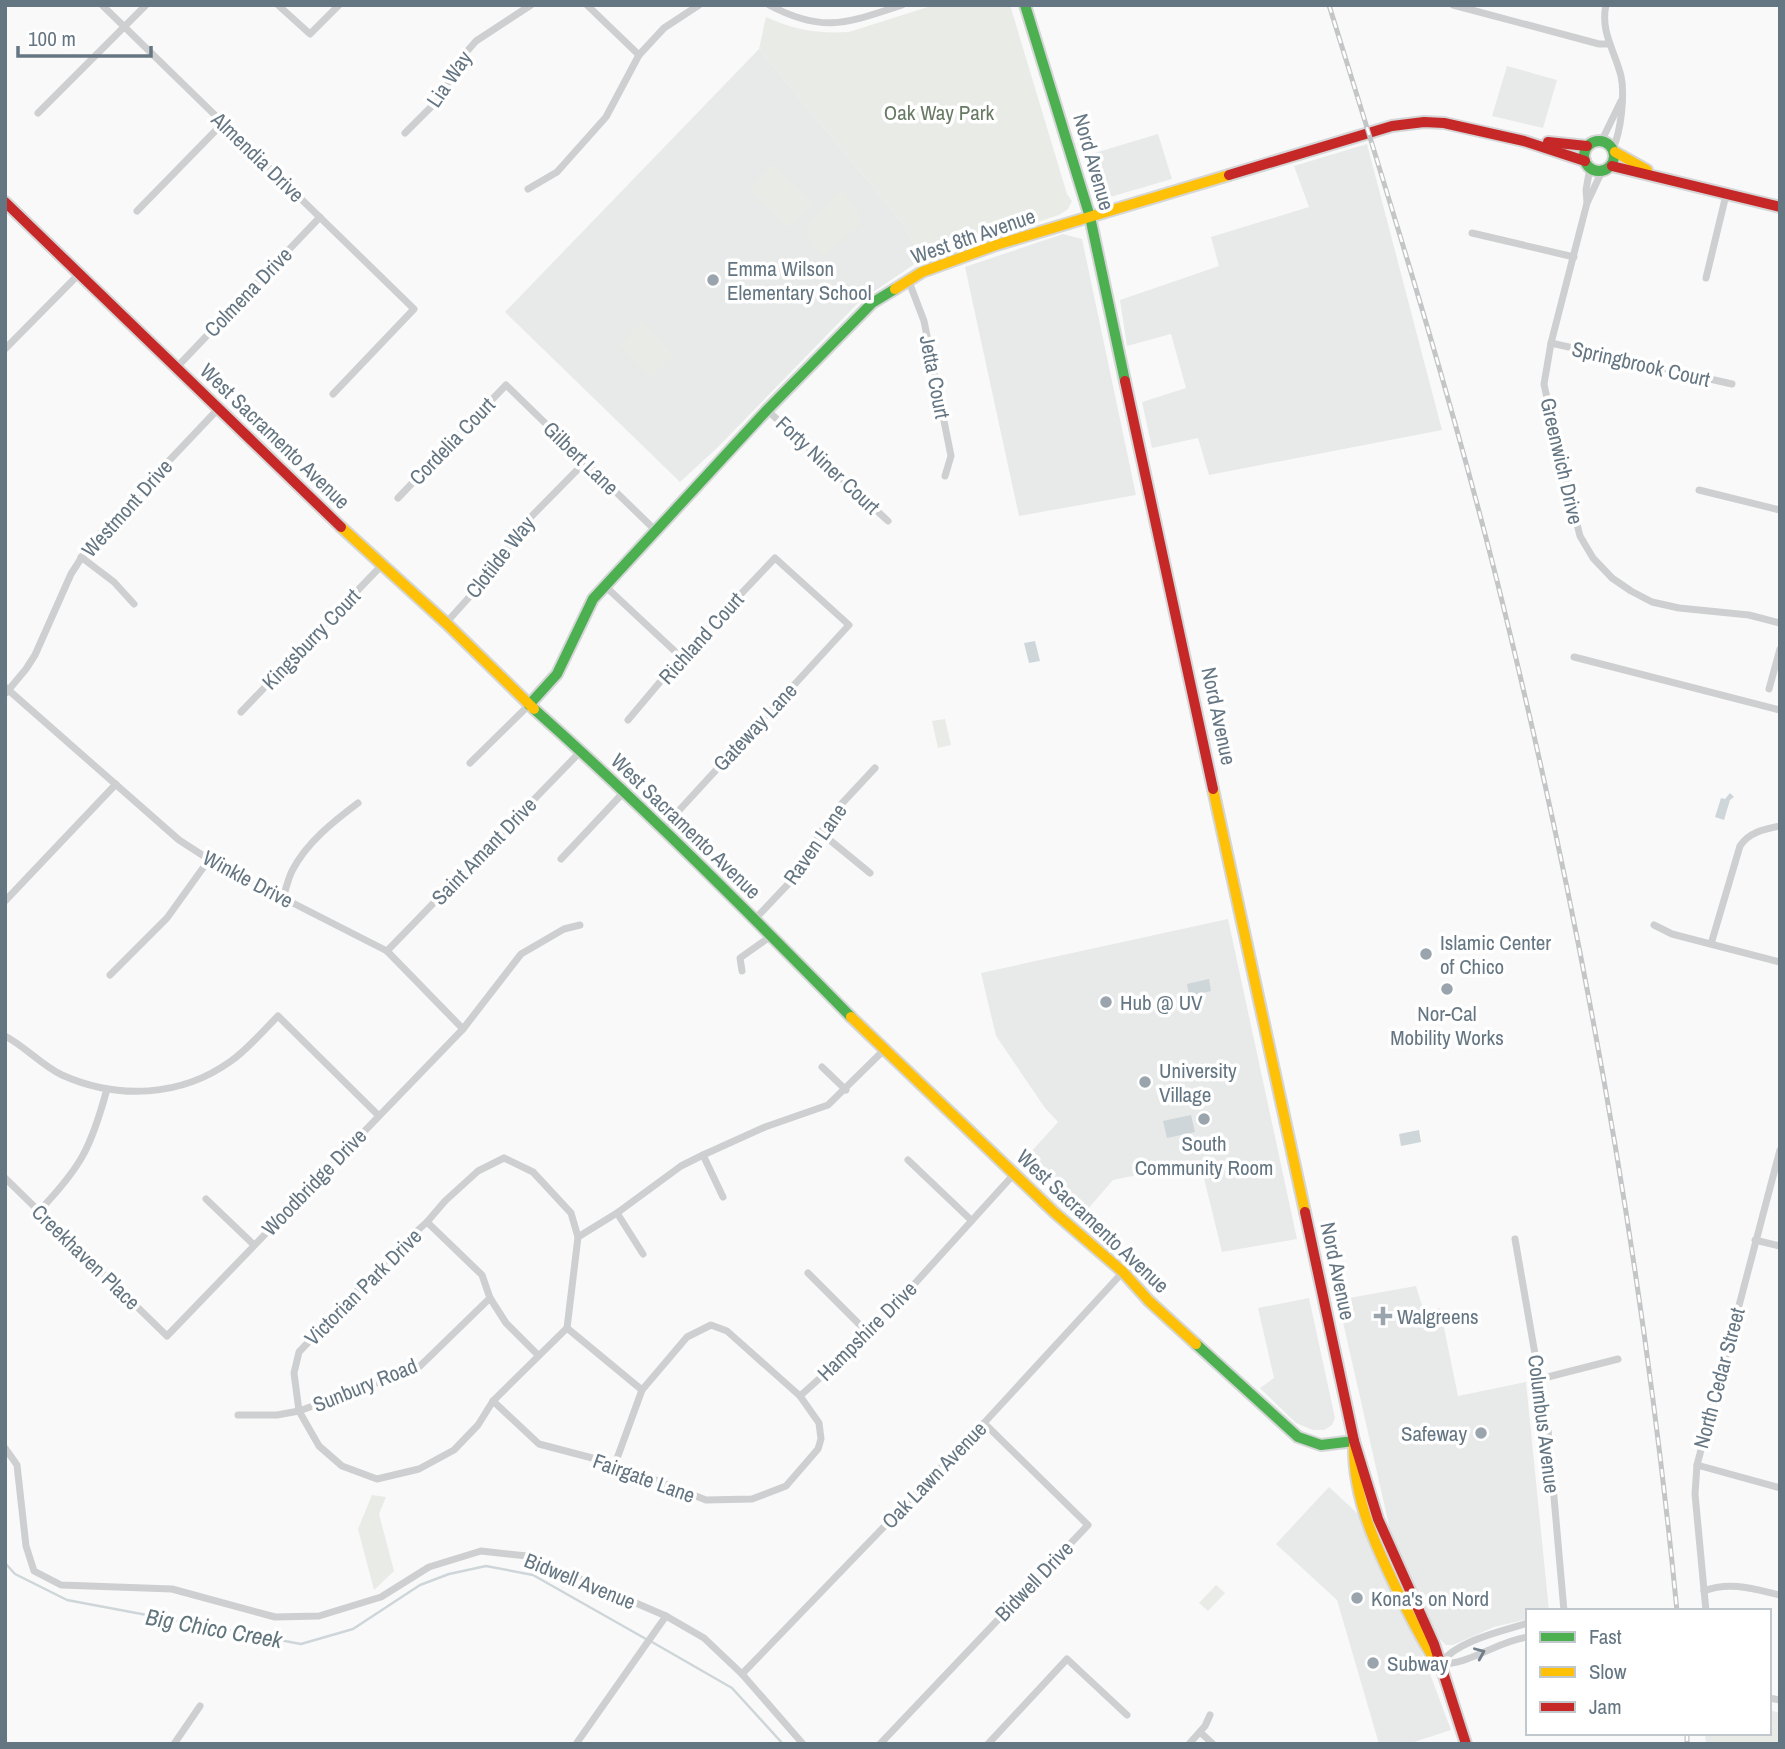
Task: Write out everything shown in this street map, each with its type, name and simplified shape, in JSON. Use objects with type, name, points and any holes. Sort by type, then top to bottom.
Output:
[{"type":"street","name":"Almendia Drive","points":[[102,5],[414,309],[332,394]]},
{"type":"street","points":[[38,113],[146,5]]},
{"type":"street","points":[[278,5],[310,34],[339,5]]},
{"type":"street","name":"Lia Way","points":[[405,133],[440,98],[462,57],[476,41],[531,5]]},
{"type":"street","points":[[587,5],[639,55]]},
{"type":"street","points":[[528,189],[557,172],[606,117],[639,55],[664,28],[699,5]]},
{"type":"street","points":[[769,5],[788,15],[828,24],[854,20],[902,5]]},
{"type":"street","name":"Nord Avenue","points":[[1025,5],[1090,217],[1354,1441],[1351,1460],[1372,1534],[1426,1647],[1438,1664],[1466,1744]]},
{"type":"street","points":[[1453,5],[1599,44],[1608,44]]},
{"type":"street","points":[[1606,5],[1604,25],[1608,44],[1621,76],[1622,101],[1622,109],[1614,150],[1597,167],[1587,146],[1602,140],[1622,101]]},
{"type":"street","name":"West 8th Avenue","points":[[529,705],[557,674],[593,598],[767,410],[872,303],[908,279],[996,245],[1392,125],[1424,122],[1444,123],[1524,141],[1597,167],[1665,179],[1780,207]]},
{"type":"street","points":[[137,211],[223,123]]},
{"type":"street","name":"West 8th Avenue","points":[[1602,140],[1614,150],[1665,179]]},
{"type":"street","name":"West 8th Avenue","points":[[1524,141],[1587,146]]},
{"type":"street","name":"Greenwich Drive","points":[[1587,203],[1587,190],[1597,167]]},
{"type":"street","name":"Greenwich Drive","points":[[1597,167],[1551,343],[1544,384],[1580,536],[1593,558],[1612,578],[1652,602],[1679,608],[1749,615],[1780,623]]},
{"type":"street","points":[[1706,278],[1726,195]]},
{"type":"street","name":"West Sacramento Avenue","points":[[5,202],[382,566],[446,623],[662,829],[884,1050],[1301,1441],[1319,1446],[1338,1446],[1354,1441]]},
{"type":"street","name":"Colmena Drive","points":[[177,367],[320,217]]},
{"type":"street","points":[[1472,233],[1574,257]]},
{"type":"street","points":[[5,349],[80,273]]},
{"type":"street","name":"Jetta Court","points":[[908,279],[924,321],[951,456],[945,476]]},
{"type":"street","name":"Springbrook Court","points":[[1551,343],[1732,384]]},
{"type":"street","name":"Gilbert Lane","points":[[506,385],[655,530]]},
{"type":"street","name":"Cordelia Court","points":[[398,498],[506,385]]},
{"type":"street","name":"Westmont Drive","points":[[6,690],[34,655],[81,557],[219,408]]},
{"type":"street","name":"Forty Niner Court","points":[[767,410],[888,521]]},
{"type":"street","name":"Clotilde Way","points":[[446,623],[498,565],[520,528],[585,462]]},
{"type":"street","points":[[1699,490],[1780,510]]},
{"type":"street","points":[[81,557],[114,582],[134,604]]},
{"type":"street","name":"Gateway Lane","points":[[662,829],[849,625],[775,558]]},
{"type":"street","name":"Richland Court","points":[[628,720],[681,657],[775,558]]},
{"type":"street","name":"Kingsburry Court","points":[[241,712],[382,566]]},
{"type":"street","points":[[605,586],[681,657]]},
{"type":"street","points":[[1769,689],[1780,649]]},
{"type":"street","points":[[1574,657],[1780,710]]},
{"type":"street","name":"Winkle Drive","points":[[6,690],[165,828],[208,861],[387,951],[463,1030]]},
{"type":"street","points":[[470,763],[529,705]]},
{"type":"street","name":"Saint Amant Drive","points":[[387,951],[581,751]]},
{"type":"street","name":"Raven Lane","points":[[755,919],[792,880],[834,812],[875,768]]},
{"type":"street","points":[[5,901],[116,784]]},
{"type":"street","points":[[561,859],[623,793]]},
{"type":"street","points":[[283,898],[292,871],[308,847],[339,817],[359,803]]},
{"type":"street","points":[[1712,944],[1740,846],[1760,830],[1780,827]]},
{"type":"street","points":[[820,832],[870,873]]},
{"type":"street","points":[[110,975],[167,918],[208,861]]},
{"type":"street","name":"Woodbridge Drive","points":[[167,1336],[463,1030],[521,954],[564,929],[580,925]]},
{"type":"street","points":[[1654,925],[1672,933],[1780,962]]},
{"type":"street","points":[[742,971],[740,958],[771,936]]},
{"type":"street","points":[[5,1035],[54,1071],[83,1083],[107,1089],[145,1092],[190,1082],[231,1061],[278,1016],[379,1115]]},
{"type":"street","points":[[642,1390],[567,1328],[578,1237],[703,1155],[765,1127],[828,1105],[884,1050]]},
{"type":"street","points":[[822,1067],[846,1090]]},
{"type":"street","points":[[39,1211],[81,1162],[95,1131],[107,1089]]},
{"type":"street","name":"North Cedar Street","points":[[1706,1609],[1695,1494],[1697,1465],[1780,1150]]},
{"type":"street","points":[[703,1155],[723,1197]]},
{"type":"street","name":"Victorian Park Drive","points":[[567,1328],[494,1401],[478,1425],[454,1450],[419,1469],[377,1479],[342,1466],[318,1446],[299,1411],[294,1373],[299,1352],[398,1248],[478,1171],[504,1158],[533,1172],[571,1213],[578,1237]]},
{"type":"street","points":[[908,1160],[971,1220]]},
{"type":"street","name":"Hampshire Drive","points":[[615,1464],[642,1390],[687,1337],[711,1325],[727,1331],[800,1396],[869,1334],[1015,1173]]},
{"type":"street","name":"Creekhaven Place","points":[[5,1178],[167,1336]]},
{"type":"street","points":[[206,1199],[254,1245]]},
{"type":"street","points":[[617,1213],[643,1254]]},
{"type":"street","points":[[427,1222],[482,1275],[490,1297],[506,1323],[538,1355]]},
{"type":"street","name":"Columbus Avenue","points":[[1515,1239],[1548,1429],[1564,1609]]},
{"type":"street","points":[[1755,1240],[1780,1246]]},
{"type":"street","name":"Oak Lawn Avenue","points":[[742,1674],[984,1423],[1123,1272]]},
{"type":"street","points":[[808,1273],[869,1334]]},
{"type":"street","name":"Sunbury Road","points":[[238,1415],[277,1415],[299,1411],[418,1368],[490,1297]]},
{"type":"street","points":[[1540,1379],[1618,1359]]},
{"type":"street","name":"Fairgate Lane","points":[[494,1401],[540,1444],[615,1464],[706,1500],[752,1499],[786,1486],[818,1449],[821,1439],[819,1423],[800,1396]]},
{"type":"street","name":"Bidwell Drive","points":[[880,1744],[1088,1525],[984,1423]]},
{"type":"street","name":"Bidwell Avenue","points":[[5,1448],[17,1465],[26,1546],[34,1572],[61,1585],[172,1589],[275,1617],[319,1616],[381,1597],[429,1567],[481,1551],[527,1556],[666,1616],[704,1638],[742,1674],[803,1744]]},
{"type":"street","points":[[1697,1465],[1780,1488]]},
{"type":"street","points":[[1704,1591],[1716,1587],[1745,1586],[1780,1595]]},
{"type":"street","points":[[576,1744],[666,1616]]},
{"type":"street","points":[[1438,1664],[1447,1654],[1526,1624]]},
{"type":"street","points":[[1438,1664],[1452,1664],[1504,1643],[1526,1638]]},
{"type":"street","points":[[988,1744],[1067,1659],[1127,1715]]},
{"type":"street","points":[[174,1744],[200,1706]]},
{"type":"street","points":[[1189,1744],[1210,1715]]},
{"type":"street","points":[[1200,1732],[1213,1744]]},
{"type":"shaded area","name":"Emma Wilson Elementary School","points":[[759,49],[901,221],[922,259],[860,301],[718,447],[680,482],[505,312]]},
{"type":"shaded area","points":[[1507,66],[1557,80],[1543,128],[1492,116]]},
{"type":"shaded area","points":[[1158,134],[1172,179],[1110,197],[1101,194],[1088,155]]},
{"type":"shaded area","points":[[1367,144],[1442,430],[1209,475],[1198,438],[1152,448],[1142,402],[1186,388],[1171,334],[1127,346],[1120,300],[1219,266],[1211,237],[1309,207],[1294,166]]},
{"type":"shaded area","points":[[1063,234],[1082,239],[1136,495],[1019,516],[965,267]]},
{"type":"shaded area","points":[[1035,641],[1040,661],[1029,663],[1024,643]]},
{"type":"shaded area","points":[[1730,793],[1734,797],[1730,800],[1724,820],[1715,817],[1721,798],[1725,799]]},
{"type":"shaded area","name":"University Village","points":[[1228,919],[1297,1239],[1222,1252],[1200,1162],[1113,1180],[1080,1218],[1022,1162],[1058,1122],[1045,1108],[996,1036],[981,973]]},
{"type":"shaded area","points":[[1209,979],[1211,991],[1189,996],[1187,984]]},
{"type":"shaded area","points":[[1191,1115],[1195,1132],[1167,1138],[1163,1121]]},
{"type":"shaded area","points":[[1419,1130],[1421,1142],[1401,1146],[1399,1134]]},
{"type":"shaded area","points":[[1416,1286],[1424,1312],[1440,1308],[1458,1396],[1526,1382],[1549,1609],[1526,1609],[1526,1619],[1494,1627],[1453,1645],[1446,1645],[1439,1638],[1393,1543],[1338,1300]]},
{"type":"shaded area","points":[[1309,1298],[1335,1418],[1332,1425],[1324,1430],[1313,1430],[1296,1423],[1260,1388],[1274,1378],[1258,1308]]},
{"type":"shaded area","points":[[1329,1487],[1358,1514],[1424,1658],[1451,1730],[1408,1744],[1379,1744],[1337,1600],[1276,1544]]},
{"type":"shaded area","points":[[1771,1711],[1780,1713],[1780,1744],[1706,1744],[1705,1735],[1771,1735]]},
{"type":"green space","name":"Oak Way Park","points":[[934,5],[1010,5],[1067,194],[1072,201],[1068,209],[1059,215],[922,259],[901,221],[759,49],[766,17],[806,30],[849,32]]},
{"type":"green space","points":[[774,164],[814,203],[789,228],[749,189]]},
{"type":"green space","points":[[841,188],[857,210],[860,226],[822,256],[805,234],[815,215]]},
{"type":"green space","points":[[641,322],[674,354],[652,378],[619,346]]},
{"type":"green space","points":[[945,719],[951,745],[938,748],[932,721]]},
{"type":"green space","points":[[372,1495],[386,1497],[379,1514],[394,1571],[374,1590],[358,1529]]},
{"type":"green space","points":[[1216,1585],[1225,1593],[1208,1611],[1199,1603]]},
{"type":"green space","points":[[1771,1723],[1780,1725],[1780,1744],[1712,1744],[1711,1735],[1771,1735]]},
{"type":"waterway","name":"Big Chico Creek","points":[[5,1563],[15,1574],[67,1600],[301,1644],[353,1629],[420,1585],[449,1574],[486,1566],[533,1575],[646,1639]]},
{"type":"waterway","name":"Big Chico Creek","points":[[652,1642],[732,1688],[783,1744]]},
{"type":"railway","points":[[1329,5],[1421,306],[1485,533],[1561,857],[1609,1107],[1629,1232],[1677,1609]]},
{"type":"railway","points":[[1687,1735],[1687,1744]]},
{"type":"traffic: fast","points":[[1025,5],[1090,217],[1125,381]]},
{"type":"traffic: fast","points":[[1599,141],[1610,145],[1614,156],[1610,167],[1599,171],[1588,167],[1584,156],[1588,145],[1599,141]]},
{"type":"traffic: fast","points":[[529,705],[557,674],[593,599],[767,410],[872,303],[895,289]]},
{"type":"traffic: fast","points":[[534,709],[655,822],[851,1017]]},
{"type":"traffic: fast","points":[[1196,1344],[1298,1437],[1321,1445],[1354,1441]]},
{"type":"traffic: slow","points":[[1615,152],[1647,170]]},
{"type":"traffic: slow","points":[[895,289],[922,272],[996,245],[1229,175]]},
{"type":"traffic: slow","points":[[341,527],[446,623],[534,709]]},
{"type":"traffic: slow","points":[[1213,789],[1305,1212]]},
{"type":"traffic: slow","points":[[851,1017],[1196,1344]]},
{"type":"traffic: slow","points":[[1354,1445],[1357,1484],[1374,1540],[1407,1611],[1435,1660]]},
{"type":"traffic: jam","points":[[1229,175],[1392,126],[1424,122],[1444,123],[1524,141],[1585,161]]},
{"type":"traffic: jam","points":[[1548,142],[1587,146]]},
{"type":"traffic: jam","points":[[1612,166],[1780,207]]},
{"type":"traffic: jam","points":[[5,202],[341,527]]},
{"type":"traffic: jam","points":[[1125,381],[1213,789]]},
{"type":"traffic: jam","points":[[1305,1212],[1354,1441],[1378,1519],[1434,1644],[1466,1744]]},
{"type":"place","name":"Emma Wilson Elementary School","points":[[713,280]]},
{"type":"place","name":"Islamic Center of Chico","points":[[1426,954]]},
{"type":"place","name":"Nor-Cal Mobility Works","points":[[1447,989]]},
{"type":"place","name":"Hub @ UV","points":[[1106,1002]]},
{"type":"place","name":"University Village","points":[[1145,1082]]},
{"type":"place","name":"South Community Room","points":[[1204,1119]]},
{"type":"place","name":"Walgreens","points":[[1383,1316]]},
{"type":"place","name":"Safeway","points":[[1481,1433]]},
{"type":"place","name":"Kona's on Nord","points":[[1357,1598]]},
{"type":"place","name":"Subway","points":[[1373,1663]]}]
